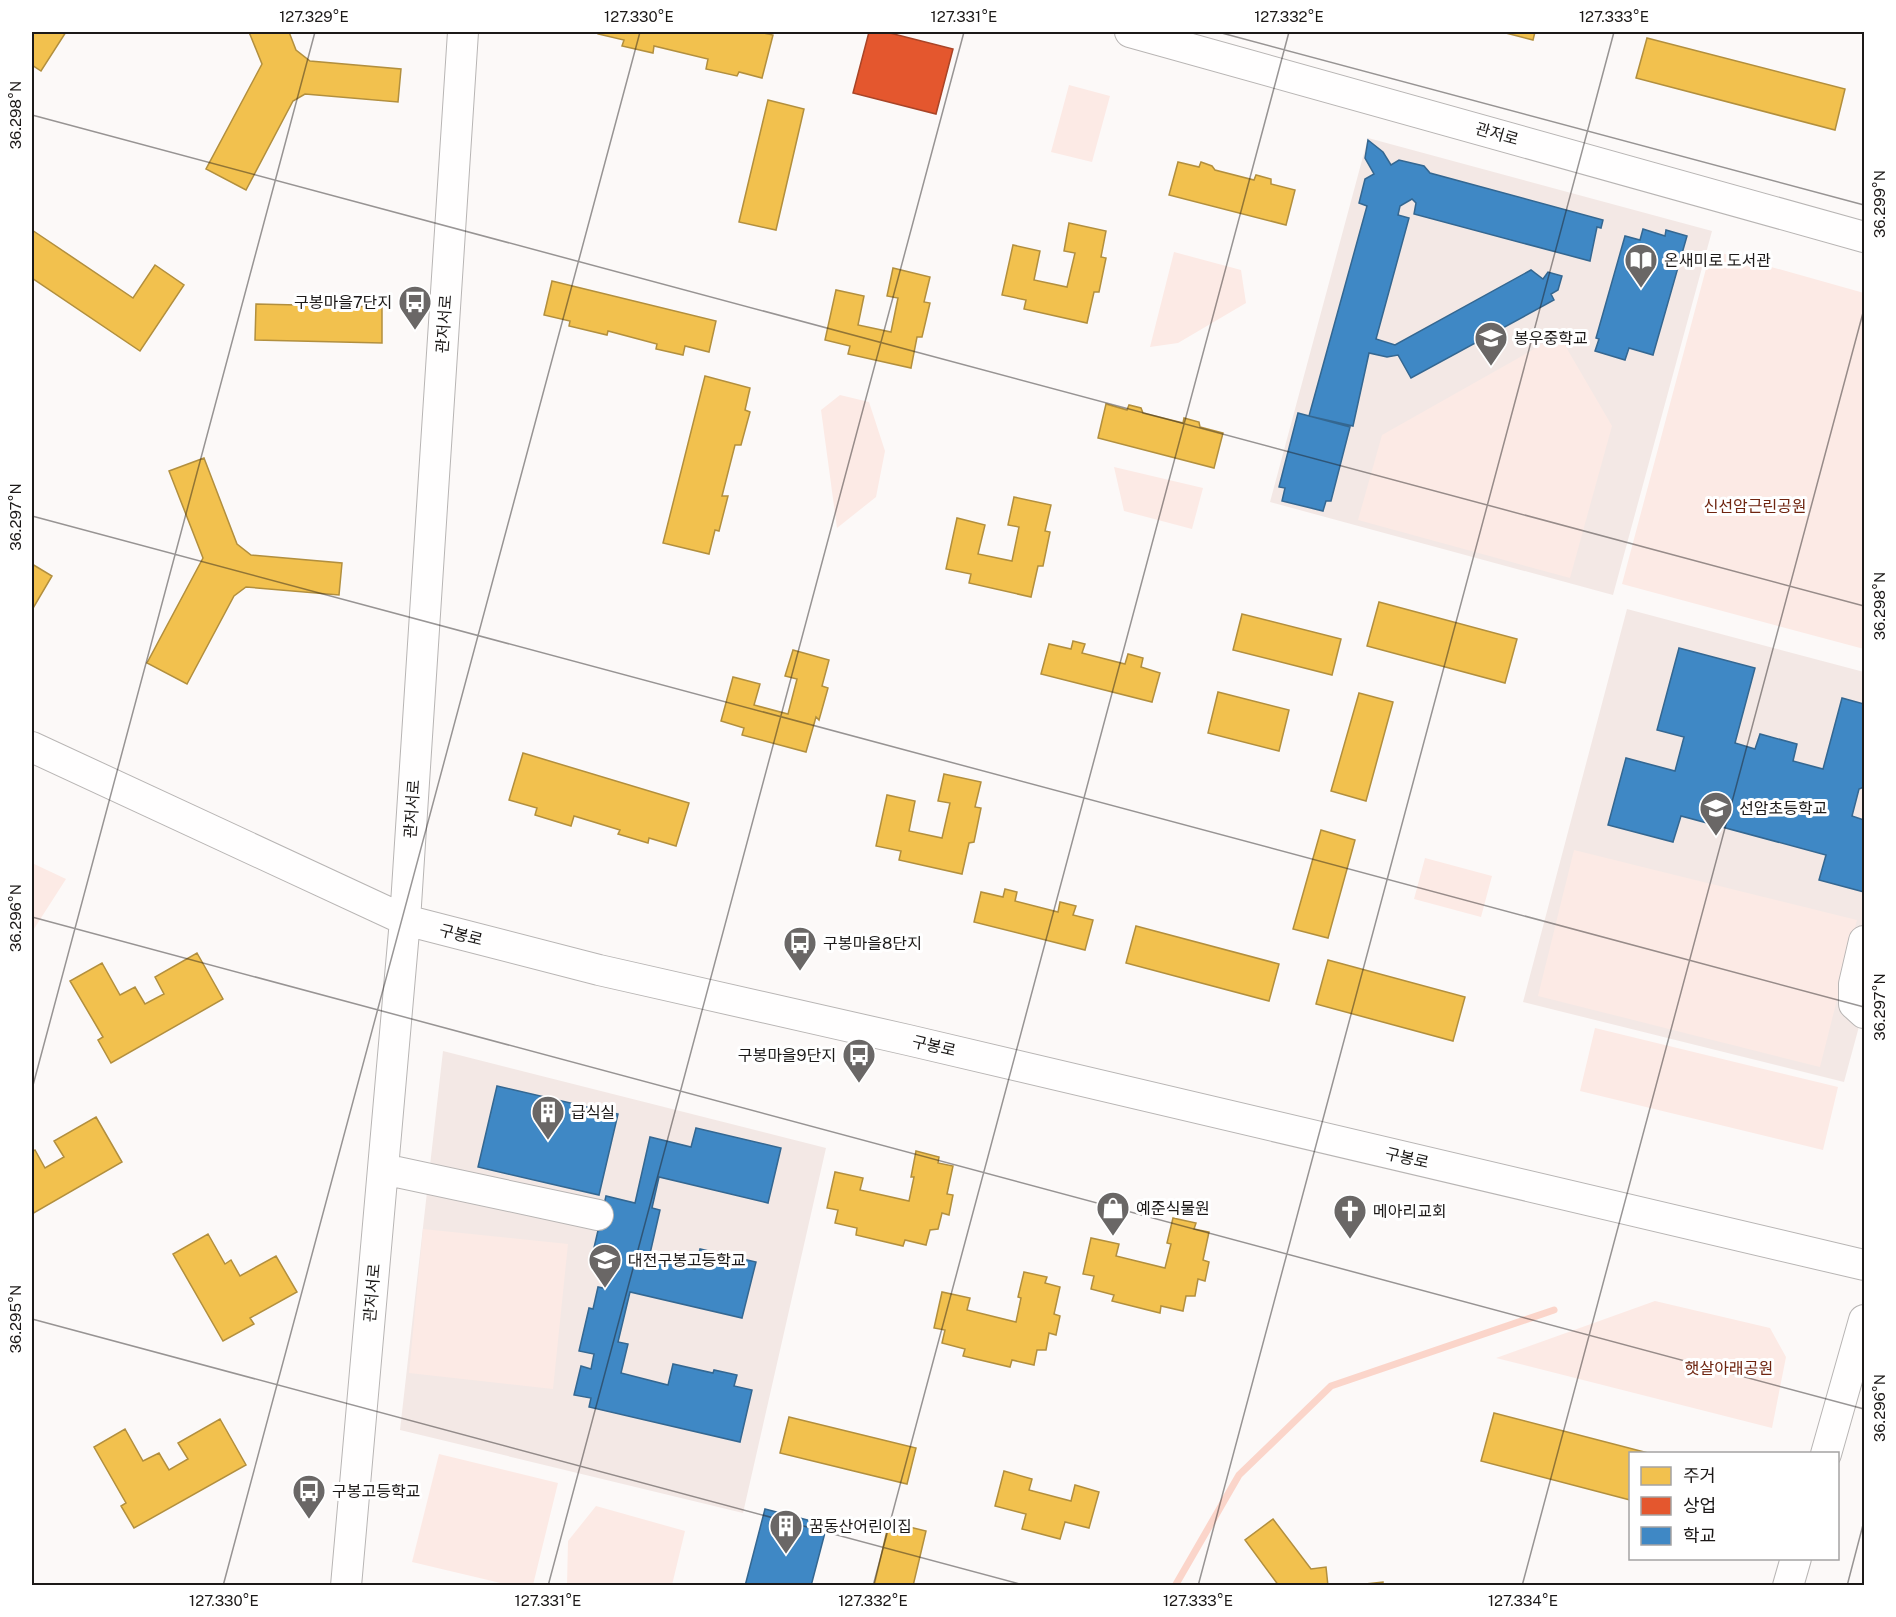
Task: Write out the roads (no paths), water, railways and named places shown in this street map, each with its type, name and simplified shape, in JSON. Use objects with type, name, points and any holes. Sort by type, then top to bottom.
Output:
[{"type":"street","name":"관저서로","points":[[346,1586],[405,920],[463,32]]},
{"type":"street","name":"관저로","points":[[1131,32],[1864,237]]},
{"type":"street","name":"구봉로","points":[[32,747],[405,920],[598,970],[954,1051],[1864,1265]]},
{"type":"street","points":[[1864,941],[1854,984],[1854,1004],[1864,1013]]},
{"type":"street","points":[[383,1169],[598,1215]]},
{"type":"street","points":[[1827,1452],[1864,1320]]},
{"type":"street","points":[[1788,1586],[1795,1560]]},
{"type":"waterway","points":[[1175,1586],[1239,1475],[1331,1386],[1554,1310]]},
{"type":"place","name":"온새미로 도서관","points":[[1641,289]]},
{"type":"place","name":"구봉마을7단지","points":[[415,331]]},
{"type":"place","name":"봉우중학교","points":[[1491,367]]},
{"type":"place","name":"선암초등학교","points":[[1716,837]]},
{"type":"place","name":"구봉마을8단지","points":[[800,972]]},
{"type":"place","name":"구봉마을9단지","points":[[859,1084]]},
{"type":"place","name":"급식실","points":[[548,1141]]},
{"type":"place","name":"예준식물원","points":[[1113,1237]]},
{"type":"place","name":"메아리교회","points":[[1350,1240]]},
{"type":"place","name":"대전구봉고등학교","points":[[605,1289]]},
{"type":"place","name":"구봉고등학교","points":[[309,1520]]},
{"type":"place","name":"꿈동산어린이집","points":[[786,1555]]},
{"type":"park label","name":"신선암근린공원","points":[[1755,506]]},
{"type":"park label","name":"햇살아래공원","points":[[1729,1368]]}]
